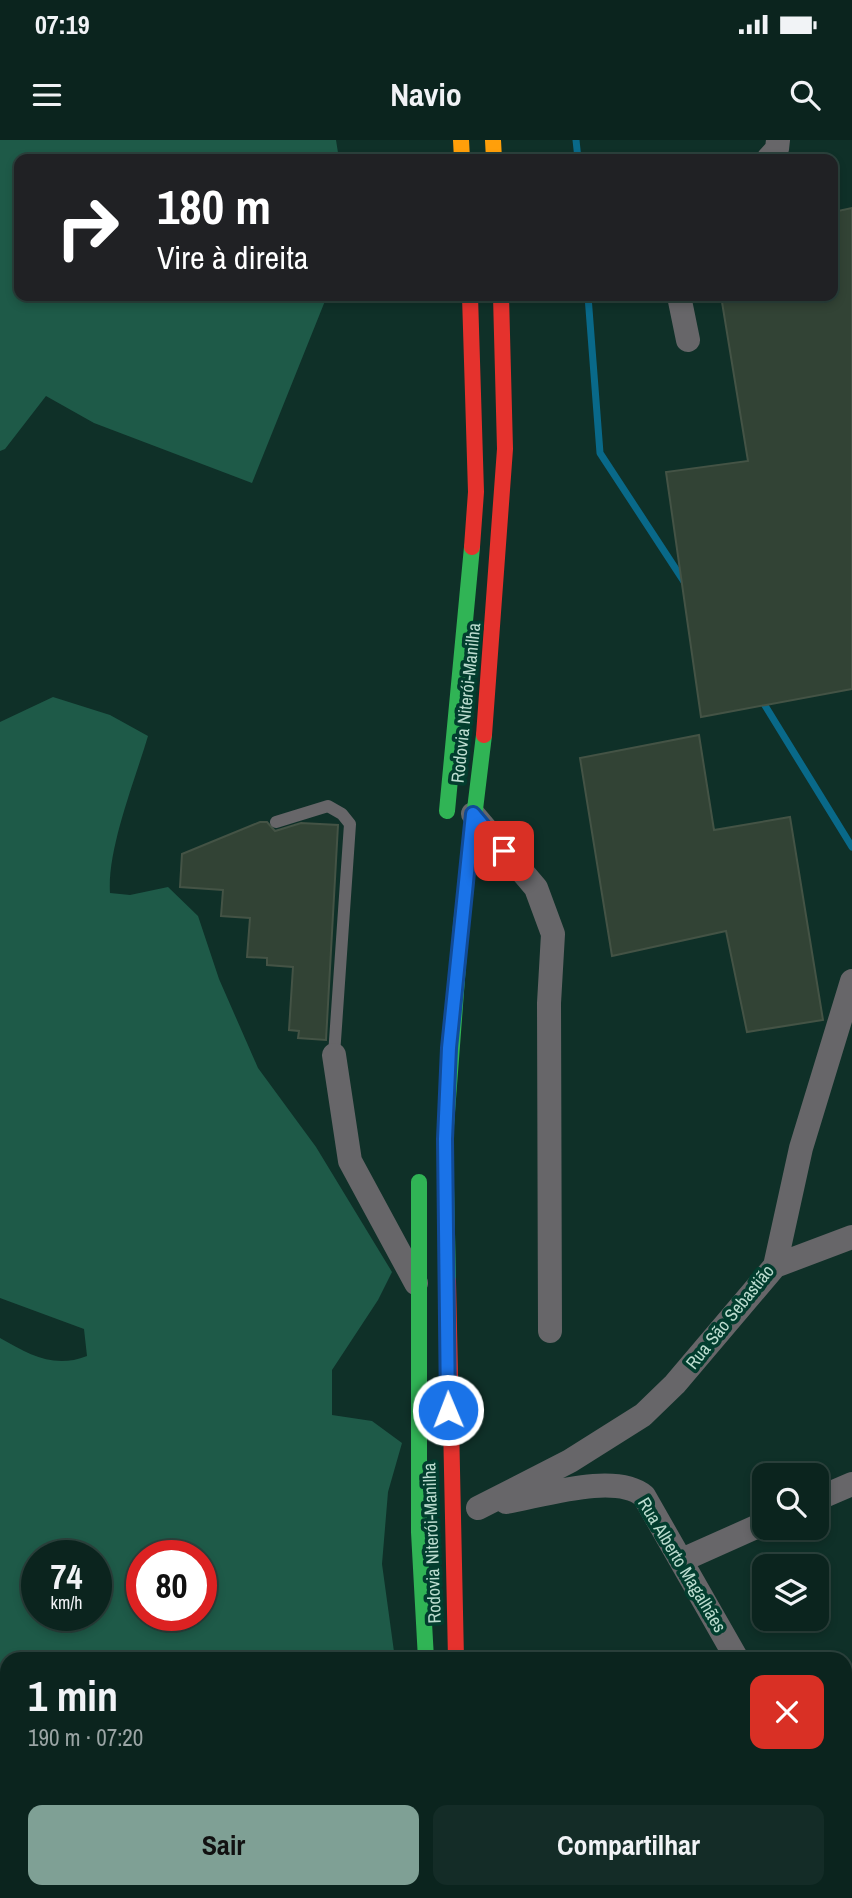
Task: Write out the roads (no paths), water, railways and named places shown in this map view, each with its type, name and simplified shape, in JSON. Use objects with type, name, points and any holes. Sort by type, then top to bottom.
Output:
[{"type":"highway","name":"Rodovia Niterói-Manilha","points":[[445,829],[463,666],[476,492],[471,301]]},
{"type":"highway","name":"Rodovia Niterói-Manilha","points":[[456,1652],[450,1513],[445,1139],[449,1048],[473,814],[488,699],[501,524],[505,449],[501,301]]},
{"type":"highway","name":"Rodovia Niterói-Manilha","points":[[419,1164],[419,1532],[426,1652]]},
{"type":"street","points":[[680,301],[688,340]]},
{"type":"street","points":[[473,814],[536,888],[553,934],[549,1003],[550,1331]]},
{"type":"street","name":"Rua São Sebastião","points":[[478,1508],[570,1461],[643,1415],[676,1384],[775,1266],[801,1148],[852,981]]},
{"type":"street","points":[[334,1055],[350,1161],[418,1287]]},
{"type":"street","points":[[775,1266],[852,1237]]},
{"type":"street","points":[[829,1494],[852,1484]]},
{"type":"street","name":"Rua Alberto Magalhães","points":[[450,1513],[571,1490],[624,1485],[645,1496],[733,1652]]},
{"type":"street","points":[[682,1560],[752,1529]]},
{"type":"lane","points":[[276,822],[328,806],[342,814],[350,824],[334,1055]]},
{"type":"waterway","points":[[576,140],[577,154]]},
{"type":"waterway","points":[[588,301],[600,453],[685,583]]},
{"type":"waterway","points":[[761,699],[852,847]]}]
